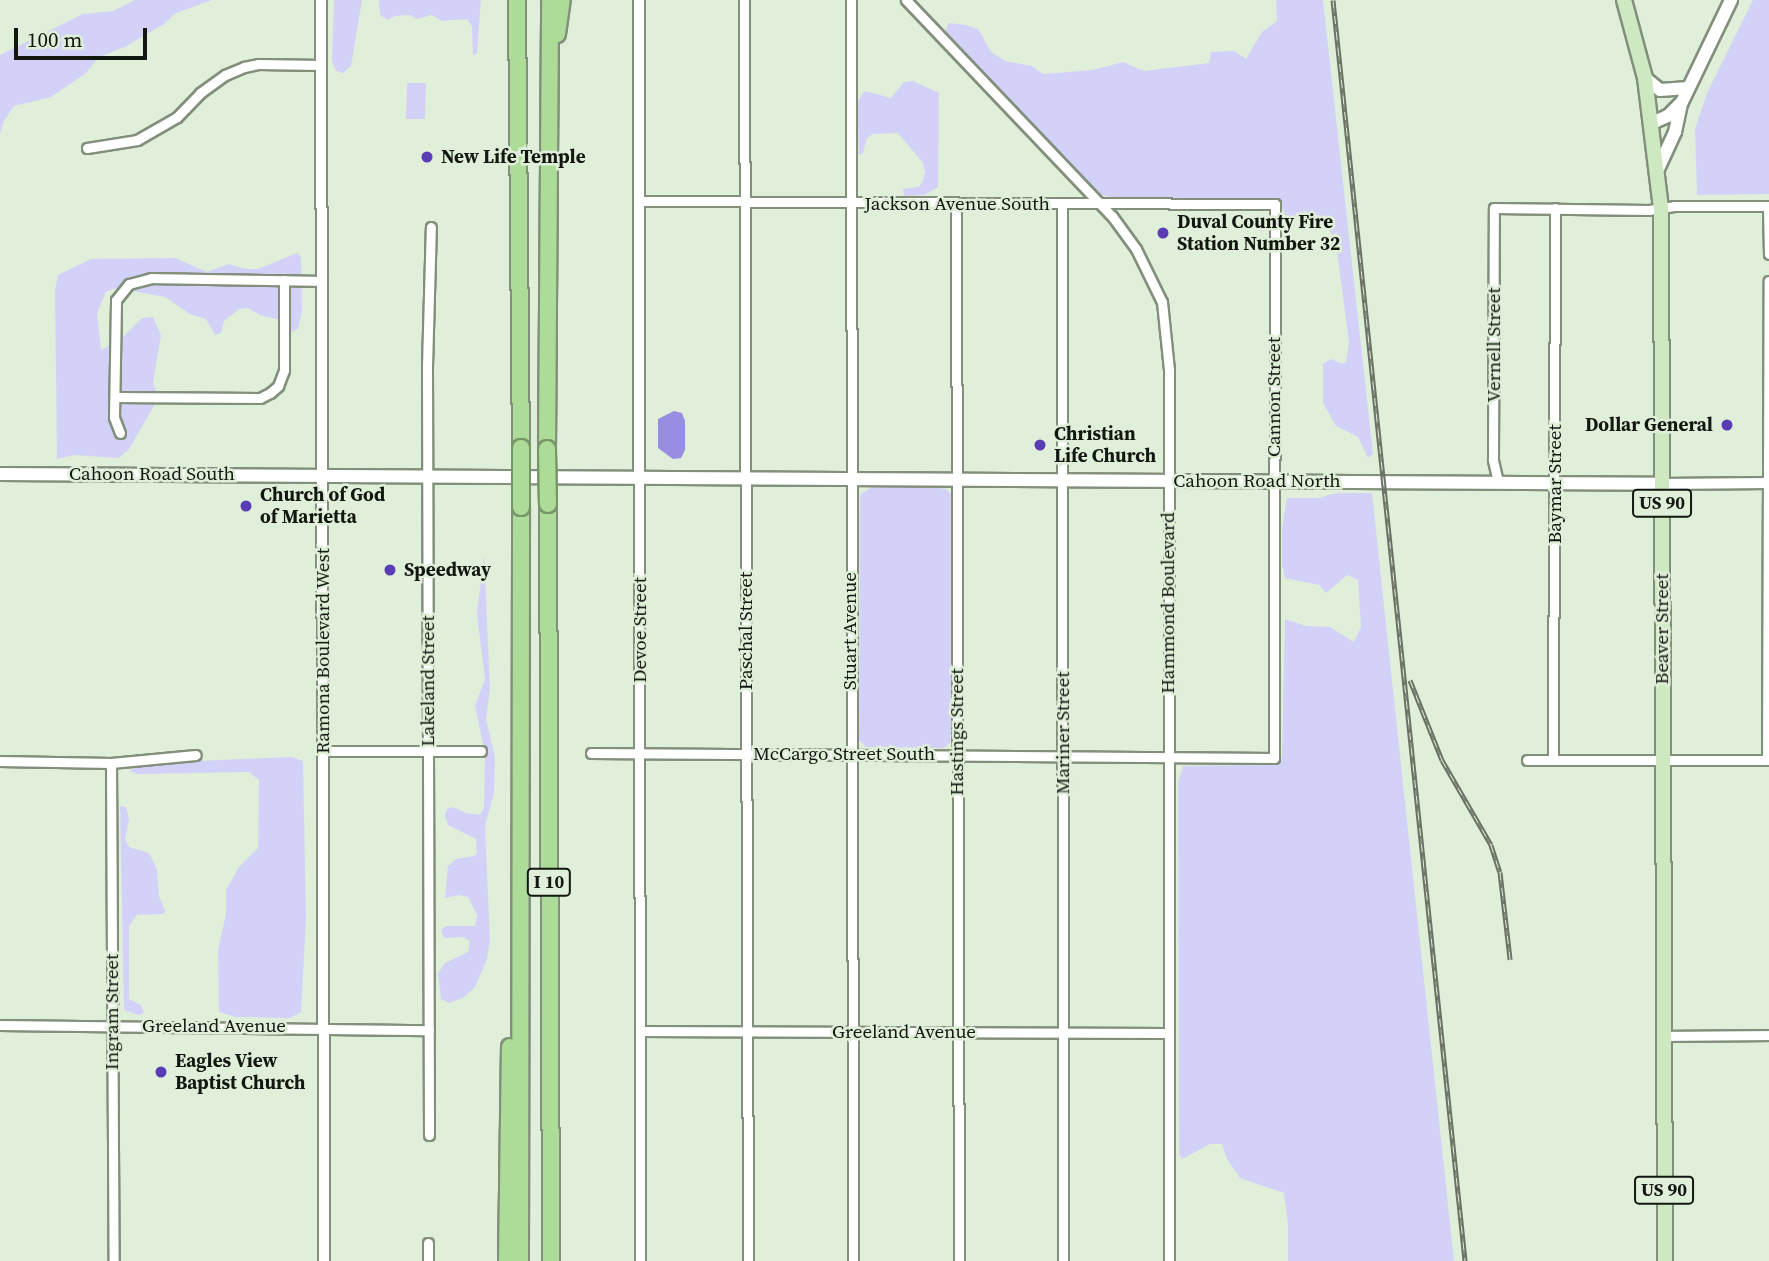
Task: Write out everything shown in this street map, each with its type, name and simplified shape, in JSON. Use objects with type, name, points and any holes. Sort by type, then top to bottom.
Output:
[{"type":"highway","name":"I 10","points":[[515,0],[518,58],[521,448],[520,1261]]},
{"type":"highway","name":"I 10","points":[[550,0],[547,449],[551,1261]]},
{"type":"highway","points":[[550,70],[562,0]]},
{"type":"highway","points":[[507,1261],[513,970],[521,934]]},
{"type":"main road","name":"Beaver Street","points":[[1624,0],[1645,78],[1661,208],[1665,1261]]},
{"type":"main road","points":[[1658,169],[1675,132],[1688,88],[1731,0]]},
{"type":"main road","points":[[1645,78],[1660,90],[1688,88]]},
{"type":"main road","points":[[1652,123],[1668,116],[1682,102]]},
{"type":"main road","name":"Cahoon Road South","points":[[0,474],[639,478]]},
{"type":"main road","points":[[639,478],[744,479]]},
{"type":"main road","name":"Cahoon Road North","points":[[744,479],[1662,484]]},
{"type":"street","name":"Ramona Boulevard West","points":[[321,0],[324,1261]]},
{"type":"street","name":"Devoe Street","points":[[639,0],[640,1261]]},
{"type":"street","name":"Paschal Street","points":[[744,0],[748,1261]]},
{"type":"street","name":"Stuart Avenue","points":[[850,0],[849,478],[853,1261]]},
{"type":"street","name":"Hammond Boulevard","points":[[906,0],[1112,216],[1136,248],[1162,302],[1169,348],[1169,1261]]},
{"type":"street","points":[[87,148],[137,140],[177,117],[201,93],[225,75],[244,68],[258,64],[321,65]]},
{"type":"street","name":"Jackson Avenue South","points":[[639,201],[1275,204]]},
{"type":"street","name":"Hastings Street","points":[[956,204],[958,1261]]},
{"type":"street","name":"Mariner Street","points":[[1062,204],[1063,1261]]},
{"type":"street","name":"Cannon Street","points":[[1273,758],[1275,204]]},
{"type":"street","points":[[1555,208],[1768,206],[1769,254]]},
{"type":"street","name":"Vernell Street","points":[[1498,482],[1493,460],[1493,208],[1555,208]]},
{"type":"street","name":"Baymar Street","points":[[1553,760],[1555,208]]},
{"type":"street","name":"Lakeland Street","points":[[429,1135],[428,477],[431,228]]},
{"type":"street","points":[[120,433],[114,416],[116,300],[129,284],[151,278],[322,281]]},
{"type":"street","points":[[115,397],[260,398],[270,393],[278,386],[284,370],[284,280]]},
{"type":"street","points":[[1527,760],[1768,760],[1769,281]]},
{"type":"street","name":"Cahoon Road North","points":[[1662,484],[1769,483]]},
{"type":"street","points":[[323,751],[481,751]]},
{"type":"street","name":"McCargo Street South","points":[[591,753],[1273,758]]},
{"type":"street","points":[[0,761],[111,763],[197,755]]},
{"type":"street","name":"Ingram Street","points":[[111,763],[114,1261]]},
{"type":"street","name":"Greeland Avenue","points":[[0,1025],[429,1030]]},
{"type":"street","name":"Greeland Avenue","points":[[640,1031],[1168,1033]]},
{"type":"street","points":[[1664,1036],[1769,1035]]},
{"type":"street","points":[[428,1243],[428,1261]]},
{"type":"shaded area","points":[[135,0],[212,0],[176,13],[164,24],[125,47],[99,57],[85,74],[51,97],[14,106],[4,121],[0,134],[0,55],[83,14],[113,11]]},
{"type":"shaded area","points":[[334,0],[362,0],[351,66],[343,73],[336,71],[332,61]]},
{"type":"shaded area","points":[[379,0],[481,0],[477,53],[473,55],[472,27],[467,19],[442,21],[432,15],[416,19],[410,15],[395,16],[388,20],[380,15]]},
{"type":"shaded area","points":[[1276,0],[1323,0],[1373,454],[1368,458],[1358,437],[1336,426],[1323,403],[1323,364],[1331,359],[1342,364],[1346,362],[1349,343],[1336,242],[1323,219],[1307,217],[1291,221],[1286,217],[1279,199],[1109,197],[1097,193],[950,42],[946,30],[948,23],[967,25],[979,30],[991,52],[1005,61],[1032,66],[1043,74],[1093,70],[1123,62],[1144,71],[1209,63],[1211,52],[1234,51],[1246,59],[1262,32],[1277,21]]},
{"type":"shaded area","points":[[1753,0],[1769,0],[1769,194],[1697,195],[1695,129],[1707,93]]},
{"type":"shaded area","points":[[913,81],[939,93],[938,187],[924,195],[904,196],[903,189],[919,187],[923,181],[923,163],[898,133],[873,134],[867,138],[863,153],[859,155],[857,102],[865,91],[891,98],[904,82]]},
{"type":"shaded area","points":[[407,83],[426,83],[425,119],[406,119]]},
{"type":"shaded area","points":[[297,253],[301,257],[302,311],[298,329],[291,332],[289,322],[260,315],[248,308],[239,309],[224,321],[221,333],[215,335],[206,319],[190,314],[165,297],[116,288],[106,292],[97,313],[101,350],[122,338],[142,318],[153,317],[161,335],[153,383],[159,397],[129,449],[119,458],[74,455],[57,459],[55,291],[58,275],[91,259],[175,258],[207,272],[229,264],[245,269],[258,269]]},
{"type":"shaded area","points":[[674,411],[682,413],[685,421],[685,450],[681,458],[673,459],[658,448],[658,419]]},
{"type":"shaded area","points":[[872,487],[933,487],[946,489],[951,494],[952,719],[950,743],[944,748],[866,747],[859,740],[860,495]]},
{"type":"shaded area","points":[[1336,493],[1372,493],[1454,1261],[1288,1261],[1288,1225],[1284,1193],[1240,1178],[1227,1159],[1222,1144],[1210,1144],[1182,1159],[1179,1154],[1178,782],[1183,766],[1278,765],[1282,757],[1285,619],[1306,626],[1330,627],[1354,642],[1361,627],[1358,580],[1347,575],[1326,593],[1319,585],[1285,578],[1282,565],[1282,528],[1287,498],[1319,498]]},
{"type":"shaded area","points":[[484,555],[490,688],[486,719],[495,757],[494,793],[485,826],[490,940],[487,959],[475,987],[463,998],[449,1003],[441,999],[438,973],[445,963],[468,952],[470,941],[463,937],[444,938],[441,930],[446,926],[475,926],[477,915],[468,897],[459,895],[445,898],[448,866],[456,859],[477,853],[476,839],[448,825],[445,816],[447,809],[453,807],[480,815],[484,808],[485,753],[475,706],[485,679],[477,614]]},
{"type":"shaded area","points":[[292,757],[303,761],[306,919],[301,1012],[290,1018],[236,1017],[219,1012],[218,950],[226,914],[226,890],[239,867],[258,848],[259,780],[249,772],[137,774],[130,771],[135,766],[168,762]]},
{"type":"shaded area","points":[[120,806],[126,807],[129,820],[125,839],[129,847],[149,853],[157,869],[159,896],[165,911],[163,914],[137,915],[129,926],[129,999],[141,1005],[144,1013],[139,1015],[124,1010]]},
{"type":"railway","points":[[1333,0],[1465,1261]]},
{"type":"railway","points":[[1410,680],[1442,760],[1491,845],[1500,872],[1510,959]]},
{"type":"place","name":"New Life Temple","points":[[427,157]]},
{"type":"place","name":"Duval County Fire Station Number 32","points":[[1163,233]]},
{"type":"place","name":"Dollar General","points":[[1727,425]]},
{"type":"place","name":"Christian Life Church","points":[[1040,445]]},
{"type":"place","name":"Church of God of Marietta","points":[[246,506]]},
{"type":"place","name":"Speedway","points":[[390,570]]},
{"type":"place","name":"Eagles View Baptist Church","points":[[161,1072]]}]
